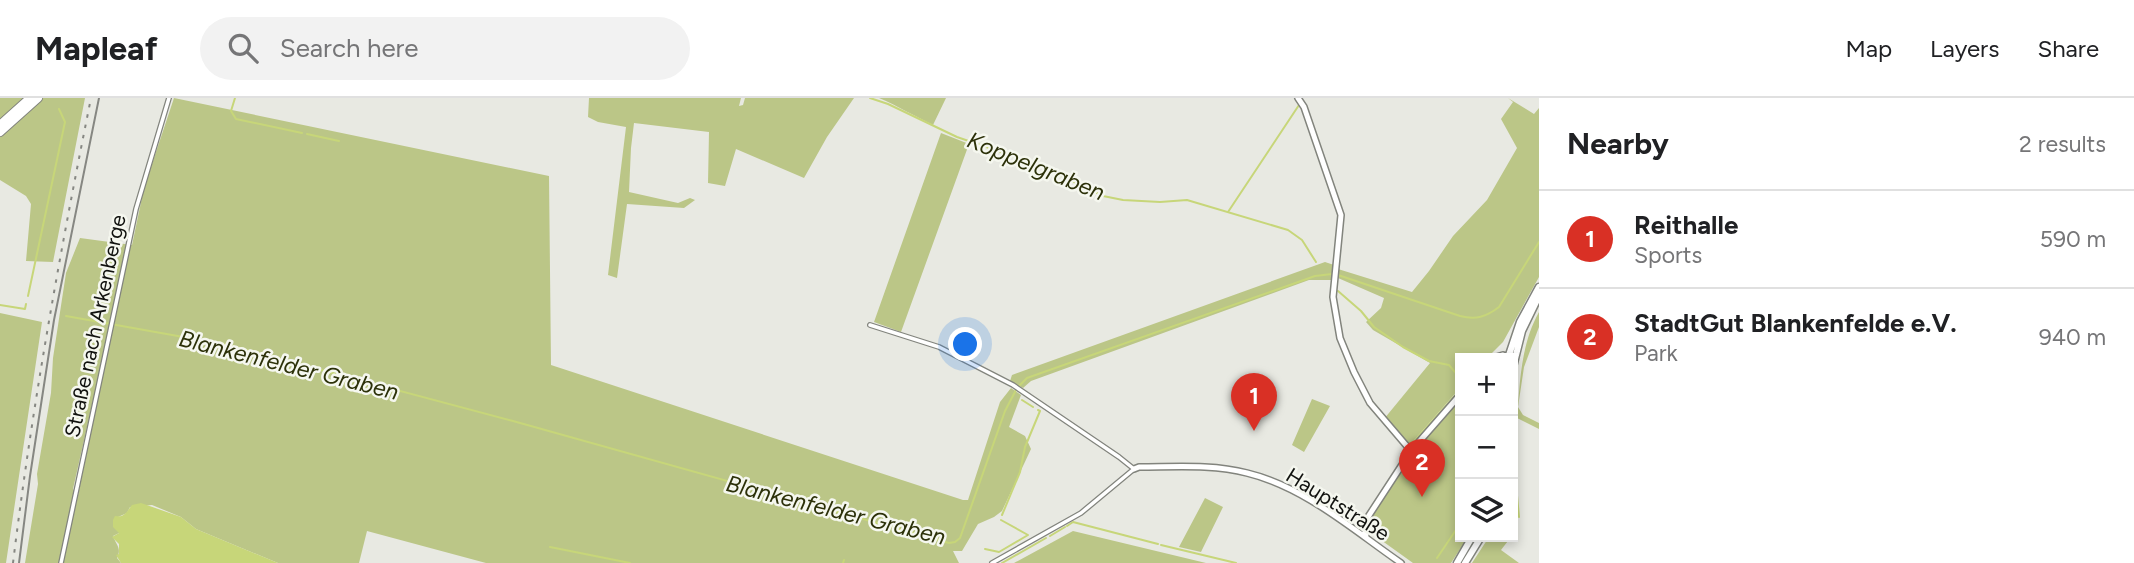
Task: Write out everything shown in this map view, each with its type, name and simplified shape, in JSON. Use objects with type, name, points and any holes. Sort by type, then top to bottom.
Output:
[{"type":"highway","points":[[0,125],[30,98]]},
{"type":"highway","points":[[0,132],[38,98]]},
{"type":"main road","points":[[1510,353],[1520,322],[1539,287]]},
{"type":"main road","points":[[1516,353],[1522,331],[1539,296]]},
{"type":"main road","points":[[1457,563],[1469,542]]},
{"type":"main road","points":[[1465,563],[1478,542]]},
{"type":"street","name":"Straße nach Arkenberge","points":[[61,563],[136,209],[169,98]]},
{"type":"street","points":[[1298,98],[1304,107],[1341,215],[1333,297],[1340,338],[1354,372],[1377,413],[1411,451]]},
{"type":"street","points":[[870,325],[939,347],[1013,385],[1134,469],[1081,513],[992,563]]},
{"type":"street","points":[[1355,528],[1364,524],[1411,451],[1455,401]]},
{"type":"street","name":"Hauptstraße","points":[[1134,469],[1194,467],[1250,473],[1292,491],[1355,528],[1401,563]]},
{"type":"street","points":[[1364,524],[1366,537]]},
{"type":"shaded area","points":[[0,98],[85,98],[53,262],[26,261],[31,204],[26,196],[0,180]]},
{"type":"shaded area","points":[[174,98],[549,176],[551,365],[963,500],[968,500],[1000,402],[1011,388],[1021,395],[1009,427],[1025,436],[1031,449],[1002,511],[978,524],[962,551],[953,551],[959,563],[486,563],[367,531],[359,563],[278,563],[196,529],[181,517],[152,505],[130,507],[127,513],[118,517],[119,533],[113,536],[119,549],[117,558],[121,563],[25,563],[66,273],[80,238],[132,245],[144,188]],"holes":[[[101,365],[104,365],[78,495],[73,489]]]},
{"type":"shaded area","points":[[589,98],[741,98],[739,106],[743,105],[745,98],[854,98],[827,137],[804,178],[736,149],[725,186],[708,183],[709,132],[634,123],[629,192],[678,203],[690,198],[695,200],[684,208],[627,204],[617,278],[608,275],[626,127],[598,122],[588,117]]},
{"type":"shaded area","points":[[879,98],[946,98],[933,125]]},
{"type":"shaded area","points":[[1508,98],[1534,114],[1539,108],[1539,277],[1503,342],[1492,353],[1455,353],[1455,394],[1409,446],[1384,419],[1430,363],[1373,330],[1366,322],[1381,308],[1384,298],[1338,278],[1338,269],[1412,292],[1453,236],[1487,200],[1517,148],[1501,119],[1513,102]]},
{"type":"shaded area","points":[[941,133],[969,144],[901,332],[874,322]]},
{"type":"shaded area","points":[[1325,262],[1334,265],[1332,280],[1309,280],[1031,381],[1023,388],[1010,381],[1012,375]]},
{"type":"shaded area","points":[[1539,312],[1539,327],[1524,367],[1518,406],[1521,377],[1525,350]]},
{"type":"shaded area","points":[[0,313],[42,322],[6,563],[0,563]]},
{"type":"shaded area","points":[[1312,399],[1330,406],[1304,452],[1292,445]]},
{"type":"shaded area","points":[[1455,404],[1455,542],[1465,542],[1451,563],[1413,563],[1367,530],[1368,519],[1413,452]]},
{"type":"shaded area","points":[[1518,407],[1523,415],[1539,423],[1539,429],[1518,418]]},
{"type":"shaded area","points":[[1205,498],[1223,507],[1201,552],[1179,547]]},
{"type":"shaded area","points":[[141,503],[181,517],[196,529],[278,563],[121,563],[116,555],[119,554],[119,544],[112,537],[119,533],[113,527],[113,520],[115,516],[125,514],[132,505]]},
{"type":"shaded area","points":[[1073,531],[1206,563],[1014,563]]},
{"type":"shaded area","points":[[1486,542],[1507,542],[1501,550],[1519,563],[1472,563]]},
{"type":"waterway","points":[[235,98],[231,111],[236,119],[302,133]]},
{"type":"waterway","name":"Koppelgraben","points":[[870,98],[957,137],[1041,166],[1103,196],[1160,202],[1187,200],[1288,230],[1302,240],[1316,262]]},
{"type":"waterway","points":[[1228,212],[1299,105]]},
{"type":"waterway","points":[[28,296],[65,122],[59,109]]},
{"type":"waterway","points":[[307,134],[339,141]]},
{"type":"waterway","name":"Blankenfelder Graben","points":[[1338,275],[1460,316],[1476,318],[1499,307],[1539,242]]},
{"type":"waterway","name":"Blankenfelder Graben","points":[[66,316],[228,345],[513,421],[949,543],[960,538],[1005,411],[1017,388],[1027,378],[1315,276],[1332,274]]},
{"type":"waterway","points":[[1338,291],[1361,311],[1374,327],[1403,347],[1429,361],[1449,365],[1455,372]]},
{"type":"waterway","name":"Blankenfelder Graben","points":[[0,305],[25,309],[26,304]]},
{"type":"waterway","points":[[1408,444],[1411,445],[1455,396]]},
{"type":"waterway","points":[[1022,400],[1033,407]]},
{"type":"waterway","points":[[1002,515],[1020,472],[1025,447],[1040,411],[1038,410]]},
{"type":"waterway","points":[[1515,479],[1519,517]]},
{"type":"waterway","points":[[985,549],[999,552],[1028,535],[1001,520]]},
{"type":"waterway","points":[[1067,526],[1073,522],[1158,544]]},
{"type":"waterway","points":[[1050,536],[1065,527]]},
{"type":"waterway","points":[[1437,558],[1455,531]]},
{"type":"waterway","points":[[1002,563],[1046,538]]},
{"type":"waterway","points":[[1161,545],[1236,563]]},
{"type":"waterway","points":[[550,547],[630,563]]},
{"type":"tram line","points":[[19,563],[54,320],[99,98]]},
{"type":"railway","points":[[13,563],[48,330],[91,98]]},
{"type":"place","name":"Reithalle","points":[[1254,431]]},
{"type":"place","name":"StadtGut Blankenfelde e.V.","points":[[1422,497]]}]
